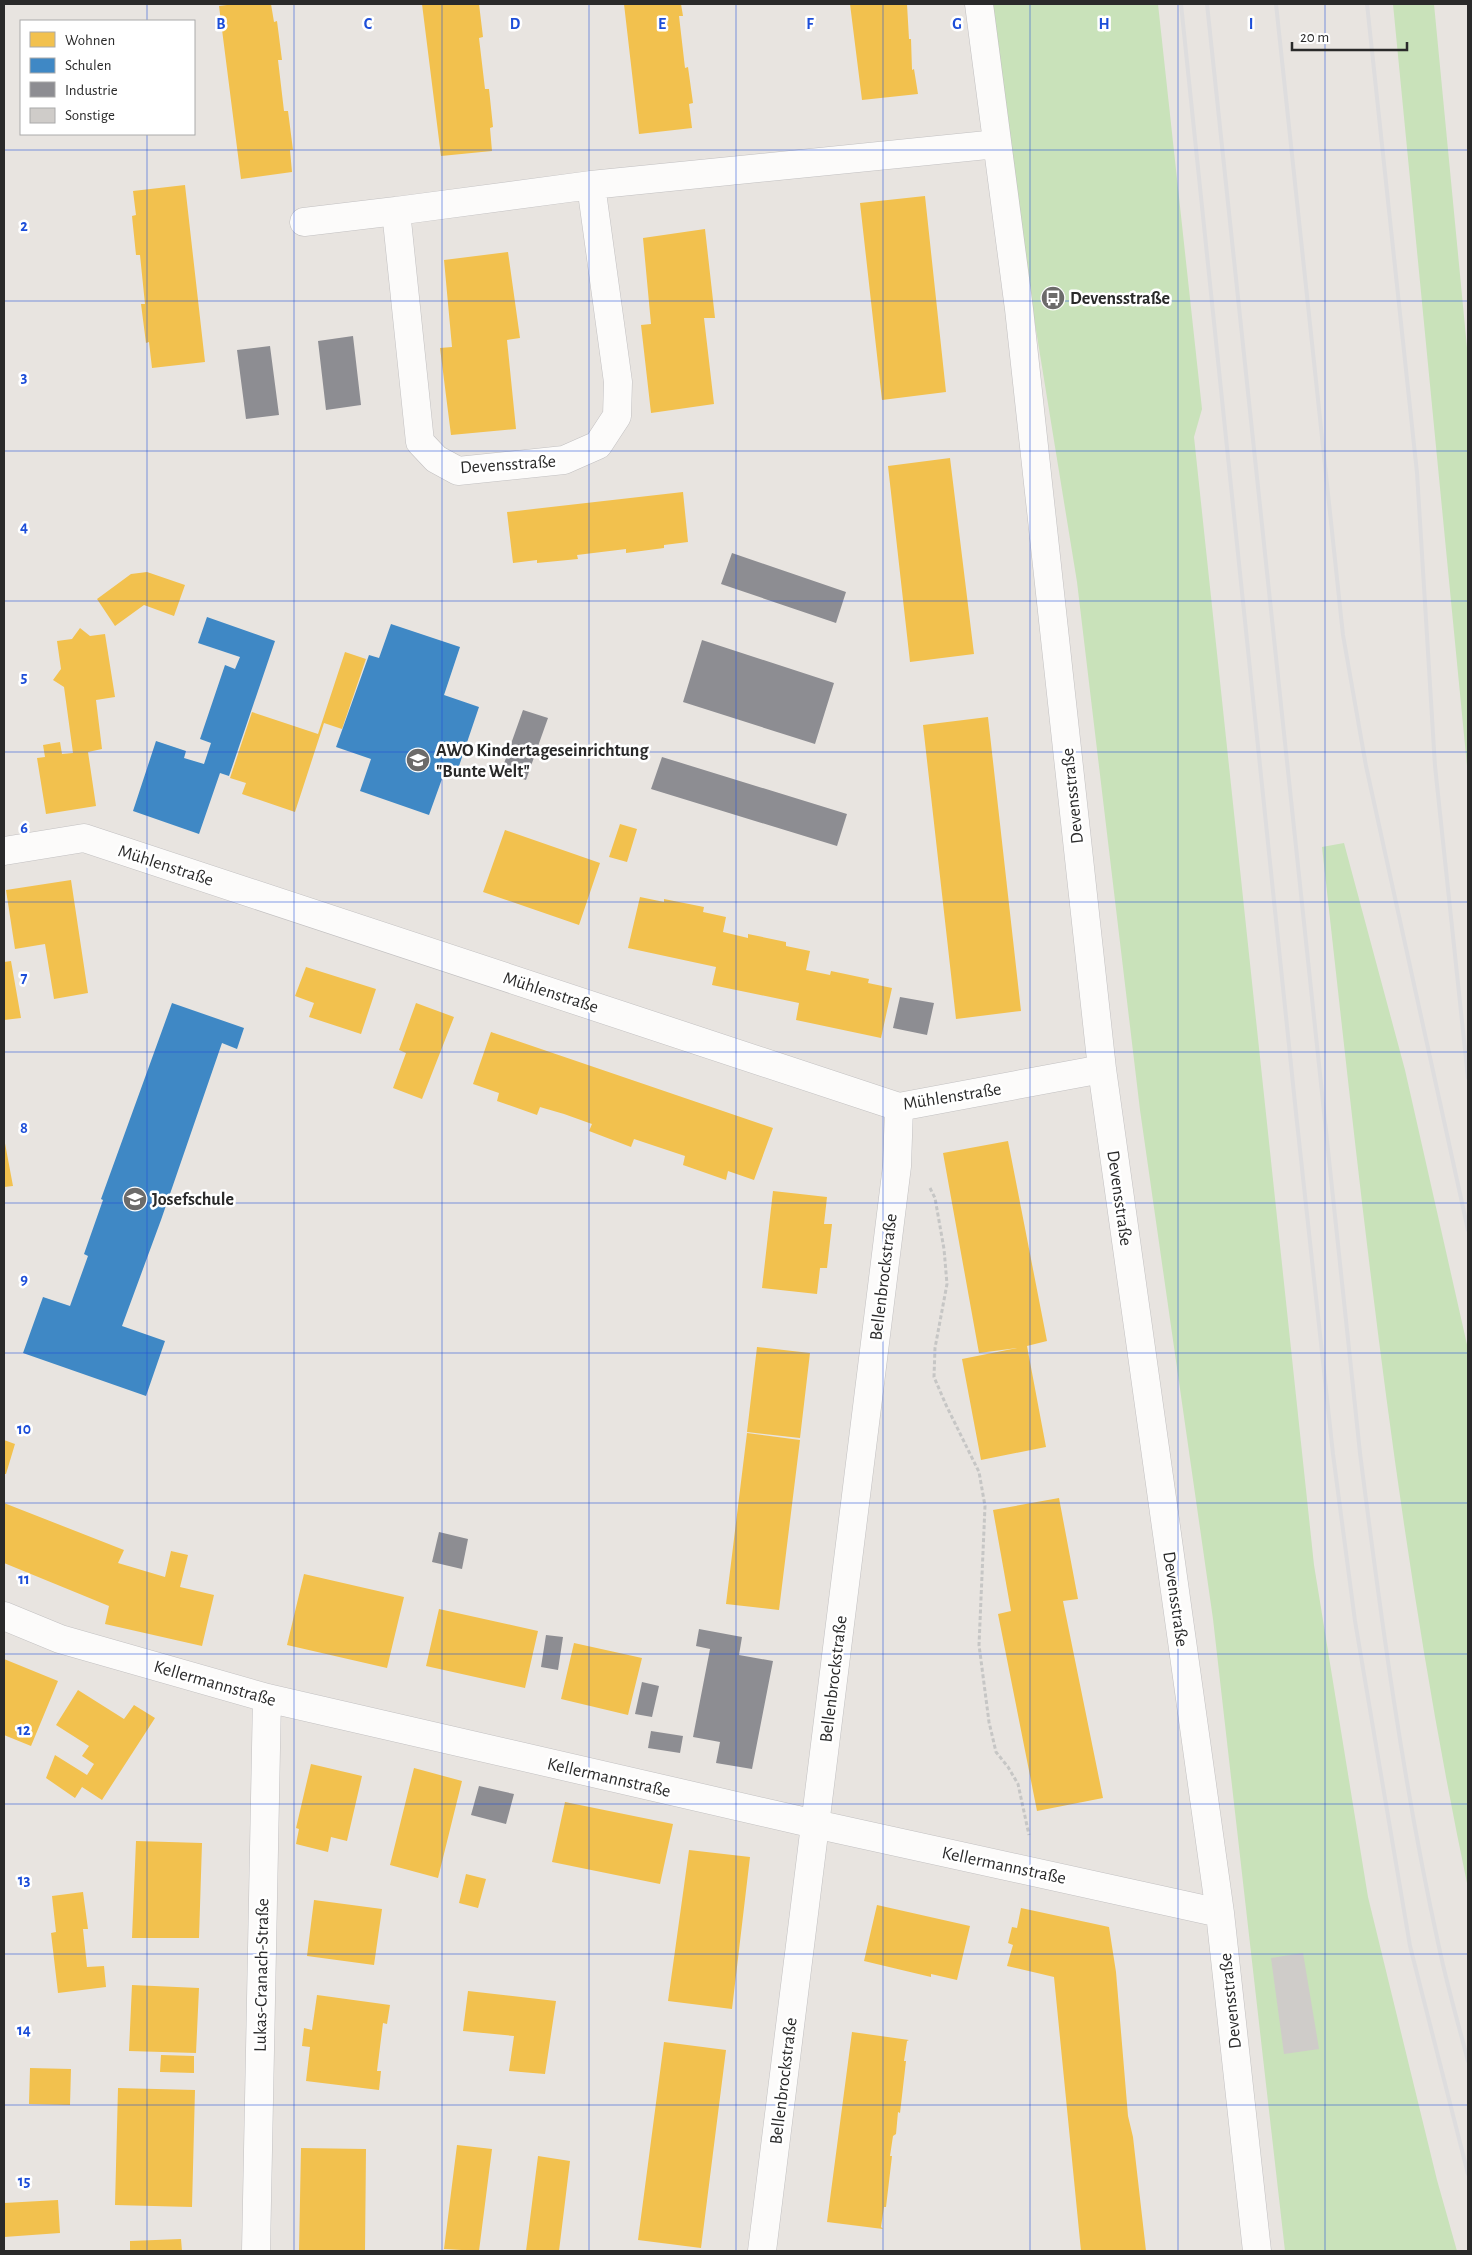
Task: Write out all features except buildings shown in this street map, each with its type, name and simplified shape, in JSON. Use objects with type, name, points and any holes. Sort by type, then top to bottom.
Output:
[{"type":"street","name":"Devensstraße","points":[[979,4],[1019,310],[1102,1069],[1220,1913],[1257,2251]]},
{"type":"street","points":[[304,222],[591,185],[996,144]]},
{"type":"street","name":"Devensstraße","points":[[396,211],[420,442],[436,459],[458,470],[564,460],[598,445],[617,416],[618,382],[591,185]]},
{"type":"street","name":"Mühlenstraße","points":[[4,852],[84,838],[899,1107],[1102,1069]]},
{"type":"street","name":"Bellenbrockstraße","points":[[762,2251],[897,1166],[899,1107]]},
{"type":"street","name":"Kellermannstraße","points":[[4,1616],[60,1639],[267,1698],[815,1824],[1220,1913]]},
{"type":"street","name":"Lukas-Cranach-Straße","points":[[256,2251],[267,1698]]},
{"type":"path","points":[[897,1166],[928,1183],[935,1198],[944,1249],[947,1284],[935,1348],[934,1377],[979,1472],[985,1506],[979,1645],[989,1722],[996,1752],[1018,1784],[1037,1873]]},
{"type":"green space","points":[[989,4],[1158,4],[1202,409],[1194,437],[1314,1565],[1368,1897],[1437,2180],[1457,2251],[1285,2251],[1213,1619],[1140,1110],[1077,582],[1004,133]]},
{"type":"green space","points":[[1393,4],[1434,4],[1468,358],[1468,776]]},
{"type":"green space","points":[[1344,843],[1405,1070],[1468,1349],[1468,1888],[1420,1630],[1400,1500],[1366,1239],[1322,847]]},
{"type":"railway","points":[[1181,4],[1296,1113],[1333,1454],[1355,1621],[1410,1946],[1468,2174]]},
{"type":"railway","points":[[1207,4],[1360,1453],[1385,1639],[1414,1824],[1442,1961],[1468,2061]]},
{"type":"railway","points":[[1276,4],[1343,635],[1366,766],[1468,1230]]},
{"type":"railway","points":[[1367,4],[1417,473],[1435,766],[1468,1078]]},
{"type":"place","name":"Devensstraße","points":[[1053,298]]},
{"type":"place","name":"AWO Kindertageseinrichtung \"Bunte Welt\"","points":[[418,760]]},
{"type":"place","name":"Josefschule","points":[[135,1199]]}]
